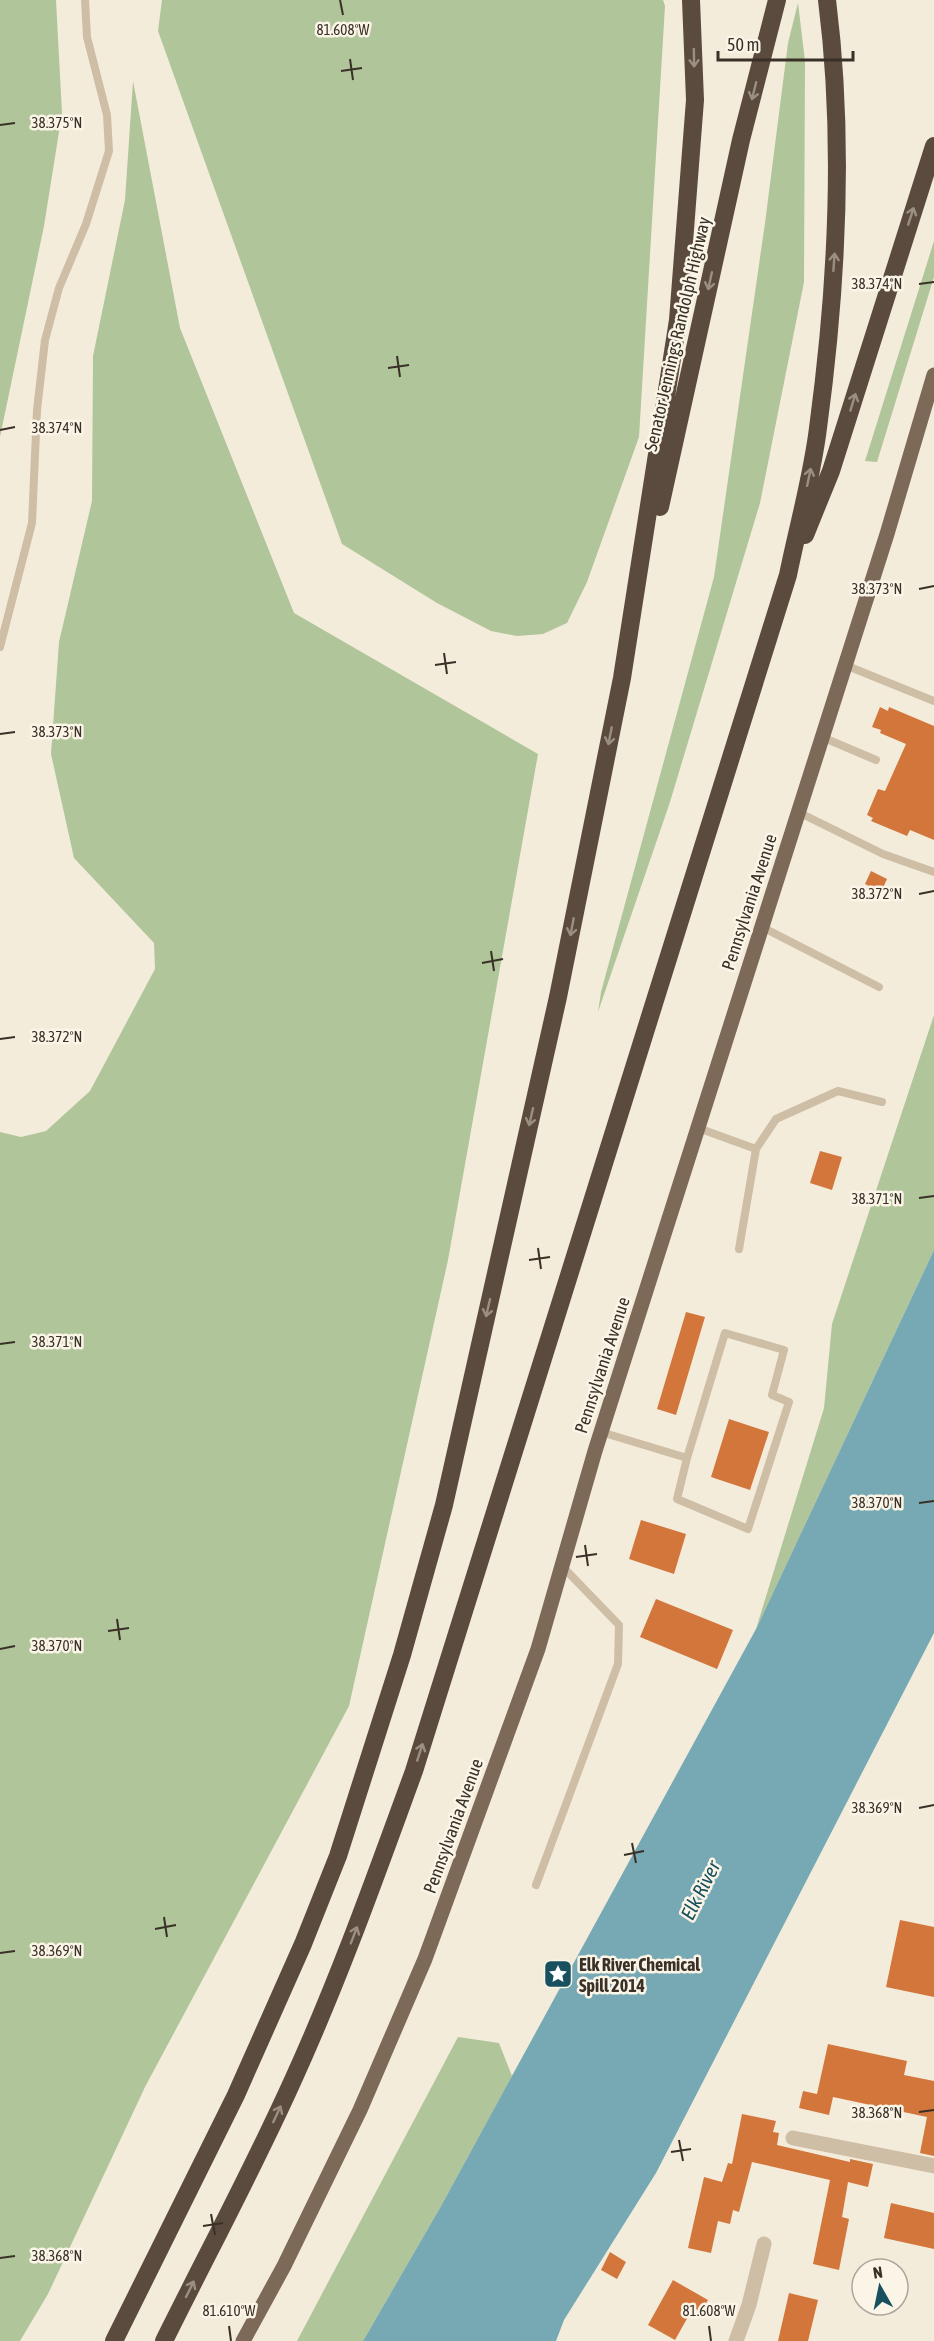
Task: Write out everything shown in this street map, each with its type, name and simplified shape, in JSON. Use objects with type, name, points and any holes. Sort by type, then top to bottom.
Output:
[{"type":"highway","points":[[114,2341],[236,2095],[303,1944],[338,1856],[402,1655],[444,1505],[558,997],[622,678],[678,320],[695,100],[692,0]]},
{"type":"highway","points":[[788,575],[818,429],[835,259],[836,137],[826,0]]},
{"type":"highway","name":"Senator Jennings Randolph Highway","points":[[622,678],[741,140],[775,7]]},
{"type":"highway","points":[[164,2341],[259,2155],[294,2078],[352,1941],[414,1771],[788,575],[831,471],[934,146]]},
{"type":"main road","name":"Pennsylvania Avenue","points":[[243,2341],[284,2266],[360,2110],[425,1959],[538,1649],[601,1432],[887,534],[934,375]]},
{"type":"street","points":[[793,2138],[934,2166]]},
{"type":"street","points":[[735,2341],[749,2305],[764,2244]]},
{"type":"lane","points":[[0,647],[32,523],[37,410],[45,340],[59,288],[86,224],[109,151],[107,115],[87,37],[85,0]]},
{"type":"lane","points":[[845,665],[934,701]]},
{"type":"lane","points":[[822,737],[876,760]]},
{"type":"lane","points":[[798,812],[883,854],[934,872]]},
{"type":"lane","points":[[762,927],[879,987]]},
{"type":"lane","points":[[739,1248],[756,1149],[776,1119],[838,1091],[882,1102]]},
{"type":"lane","points":[[698,1128],[756,1149]]},
{"type":"lane","points":[[725,1333],[784,1350],[772,1395],[789,1402],[748,1528],[677,1499],[687,1458],[725,1333]]},
{"type":"lane","points":[[601,1432],[687,1458]]},
{"type":"lane","points":[[536,1885],[618,1664],[619,1625],[562,1566]]},
{"type":"green space","points":[[0,0],[56,0],[62,113],[44,226],[0,437]]},
{"type":"green space","points":[[162,0],[663,0],[665,6],[639,437],[587,582],[567,623],[543,634],[517,636],[491,631],[437,603],[342,544],[158,31]]},
{"type":"green space","points":[[798,3],[805,61],[804,282],[760,503],[670,802],[598,1012],[601,992],[714,577],[765,223],[788,43]]},
{"type":"green space","points":[[133,81],[180,328],[294,613],[538,754],[448,1260],[349,1706],[145,2087],[48,2294],[20,2341],[0,2341],[0,1132],[21,1137],[46,1131],[90,1091],[155,969],[154,943],[74,858],[51,754],[59,642],[92,501],[93,356],[125,200]]},
{"type":"green space","points":[[934,241],[934,277],[877,462],[865,461]]},
{"type":"green space","points":[[934,1015],[934,1250],[756,1629],[824,1408],[832,1324]]},
{"type":"green space","points":[[458,2037],[499,2043],[512,2076],[441,2206],[363,2341],[297,2341]]},
{"type":"water","name":"Elk River","points":[[934,1250],[934,1633],[656,2173],[564,2320],[556,2341],[363,2341],[441,2206],[756,1629]]},
{"type":"building","points":[[880,707],[888,711],[889,707],[934,726],[934,840],[910,830],[907,836],[871,821],[873,818],[867,815],[878,789],[885,791],[906,744],[872,727]]},
{"type":"building","points":[[871,871],[887,879],[881,892],[865,884]]},
{"type":"building","points":[[820,1151],[842,1157],[832,1190],[810,1183]]},
{"type":"building","points":[[686,1312],[705,1317],[676,1415],[657,1409]]},
{"type":"building","points":[[729,1419],[769,1432],[750,1490],[711,1477]]},
{"type":"building","points":[[641,1520],[686,1534],[674,1574],[629,1559]]},
{"type":"building","points":[[656,1599],[733,1630],[717,1669],[640,1637]]},
{"type":"building","points":[[900,1920],[934,1927],[934,1997],[886,1987]]},
{"type":"building","points":[[828,2044],[907,2061],[904,2075],[934,2081],[934,2156],[920,2153],[927,2117],[833,2097],[829,2115],[799,2108],[803,2091],[817,2094]]},
{"type":"building","points":[[742,2114],[776,2121],[773,2132],[779,2133],[777,2145],[850,2162],[850,2159],[873,2164],[868,2187],[848,2182],[842,2217],[849,2219],[839,2270],[813,2264],[830,2180],[752,2162],[739,2212],[733,2210],[730,2224],[718,2221],[711,2253],[688,2248],[704,2177],[722,2182],[728,2163],[732,2164]]},
{"type":"building","points":[[891,2203],[934,2213],[934,2249],[884,2238]]},
{"type":"building","points":[[610,2252],[626,2262],[617,2279],[601,2270]]},
{"type":"building","points":[[673,2280],[708,2300],[701,2312],[693,2308],[675,2340],[648,2325]]},
{"type":"building","points":[[789,2293],[818,2300],[808,2341],[778,2341]]},
{"type":"place","name":"Elk River Chemical Spill 2014","points":[[558,1974]]}]
